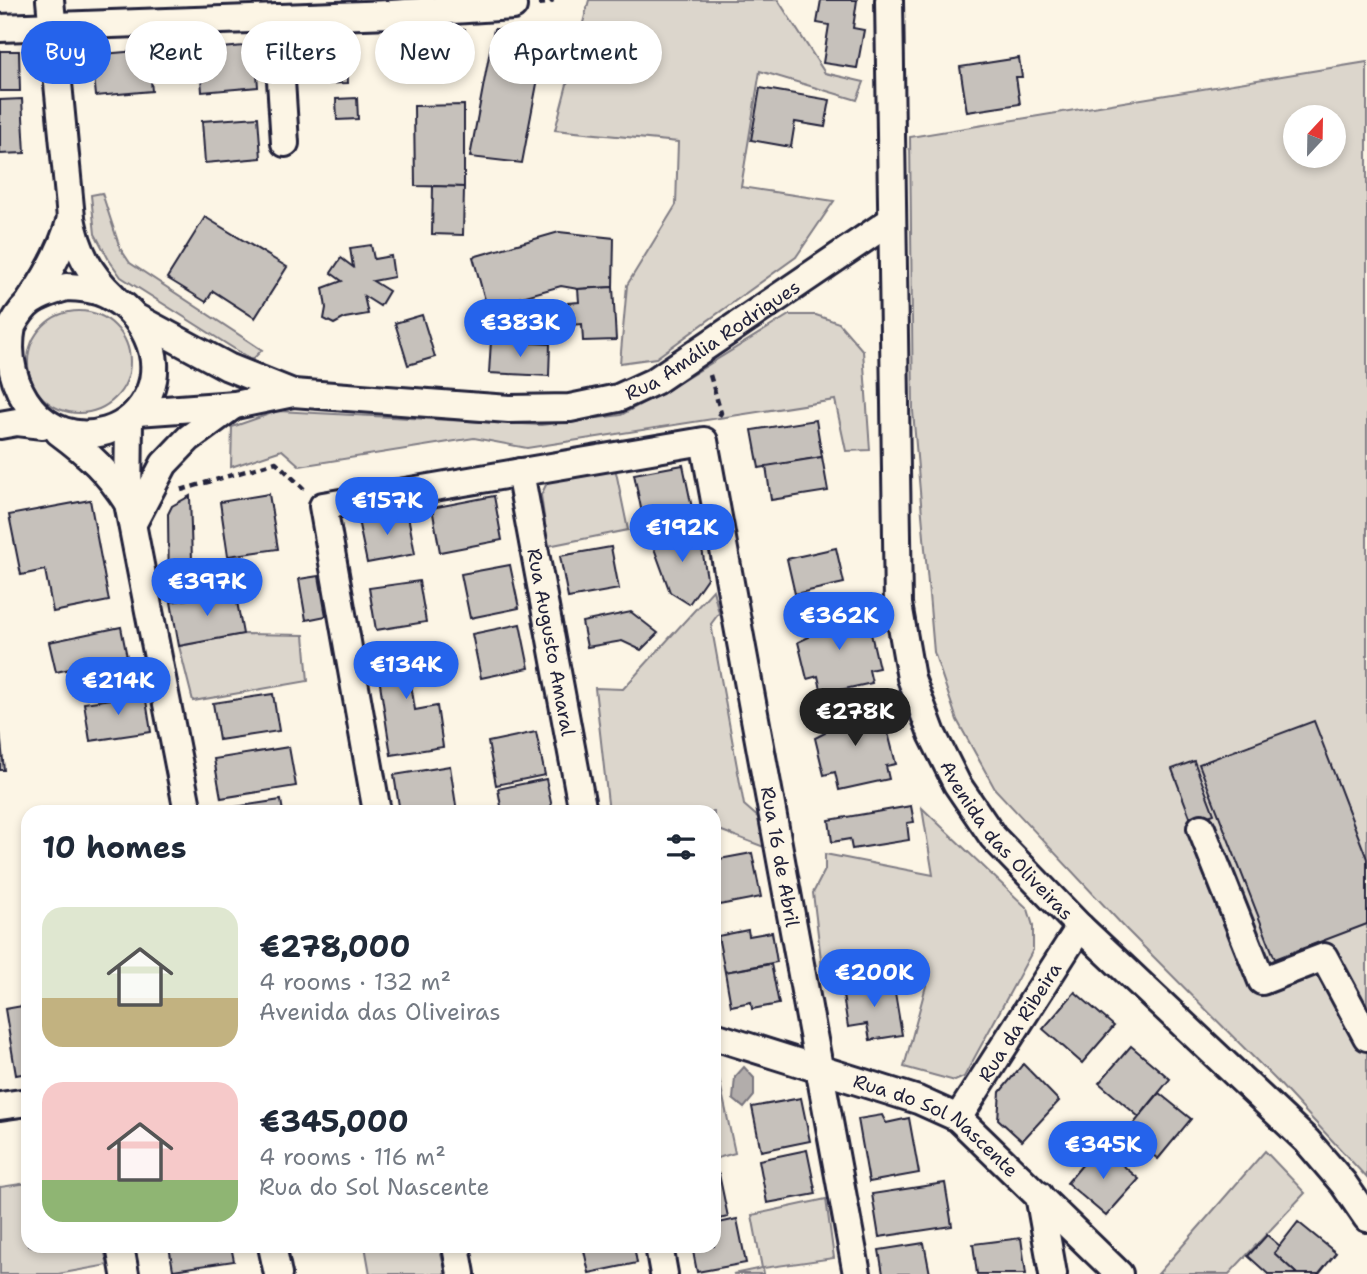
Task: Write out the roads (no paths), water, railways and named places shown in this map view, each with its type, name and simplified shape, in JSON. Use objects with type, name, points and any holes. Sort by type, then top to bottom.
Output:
[{"type":"street","points":[[50,0],[51,21]]},
{"type":"street","points":[[889,0],[892,220]]},
{"type":"street","points":[[111,25],[277,18],[393,7],[513,6]]},
{"type":"street","points":[[277,18],[285,143]]},
{"type":"street","points":[[0,29],[21,28]]},
{"type":"street","points":[[0,425],[16,422],[77,435],[113,429],[133,416],[150,391],[155,374],[155,356],[146,335],[128,310],[100,284],[86,265],[75,239],[57,84]]},
{"type":"street","points":[[71,218],[55,261],[10,331],[3,348],[5,366],[9,384],[22,407],[86,452],[109,474],[135,509]]},
{"type":"street","name":"Rua Amália Rodrigues","points":[[133,416],[235,405],[293,393],[509,409],[570,408],[618,398],[655,381],[892,220]]},
{"type":"street","name":"Avenida das Oliveiras","points":[[892,220],[898,604],[911,678],[932,734],[957,784],[993,837],[1080,928],[1307,1142],[1343,1183],[1367,1218]]},
{"type":"street","points":[[30,302],[46,293],[66,287],[87,288],[106,294],[128,310]]},
{"type":"street","name":"Rua Amália Rodrigues","points":[[128,310],[228,367],[293,393]]},
{"type":"street","points":[[135,509],[164,464],[189,438],[235,405]]},
{"type":"street","points":[[133,416],[135,509],[187,805]]},
{"type":"street","name":"Rua 16 de Abril","points":[[520,472],[704,441],[857,1274]]},
{"type":"street","points":[[376,805],[323,506],[520,472]]},
{"type":"street","name":"Rua Augusto Amaral","points":[[520,472],[582,805]]},
{"type":"street","points":[[1201,828],[1262,981],[1324,957],[1367,1037]]},
{"type":"street","name":"Rua da Ribeira","points":[[958,1118],[1080,928]]},
{"type":"street","name":"Rua do Sol Nascente","points":[[721,1038],[918,1100],[958,1118],[1040,1195],[1117,1274]]},
{"type":"street","points":[[0,1106],[21,1103]]},
{"type":"street","points":[[1040,1195],[1053,1274]]},
{"type":"street","points":[[121,1253],[125,1274]]},
{"type":"street","points":[[274,1253],[278,1274]]},
{"type":"street","points":[[457,1253],[461,1274]]},
{"type":"street","points":[[660,1253],[664,1274]]}]
